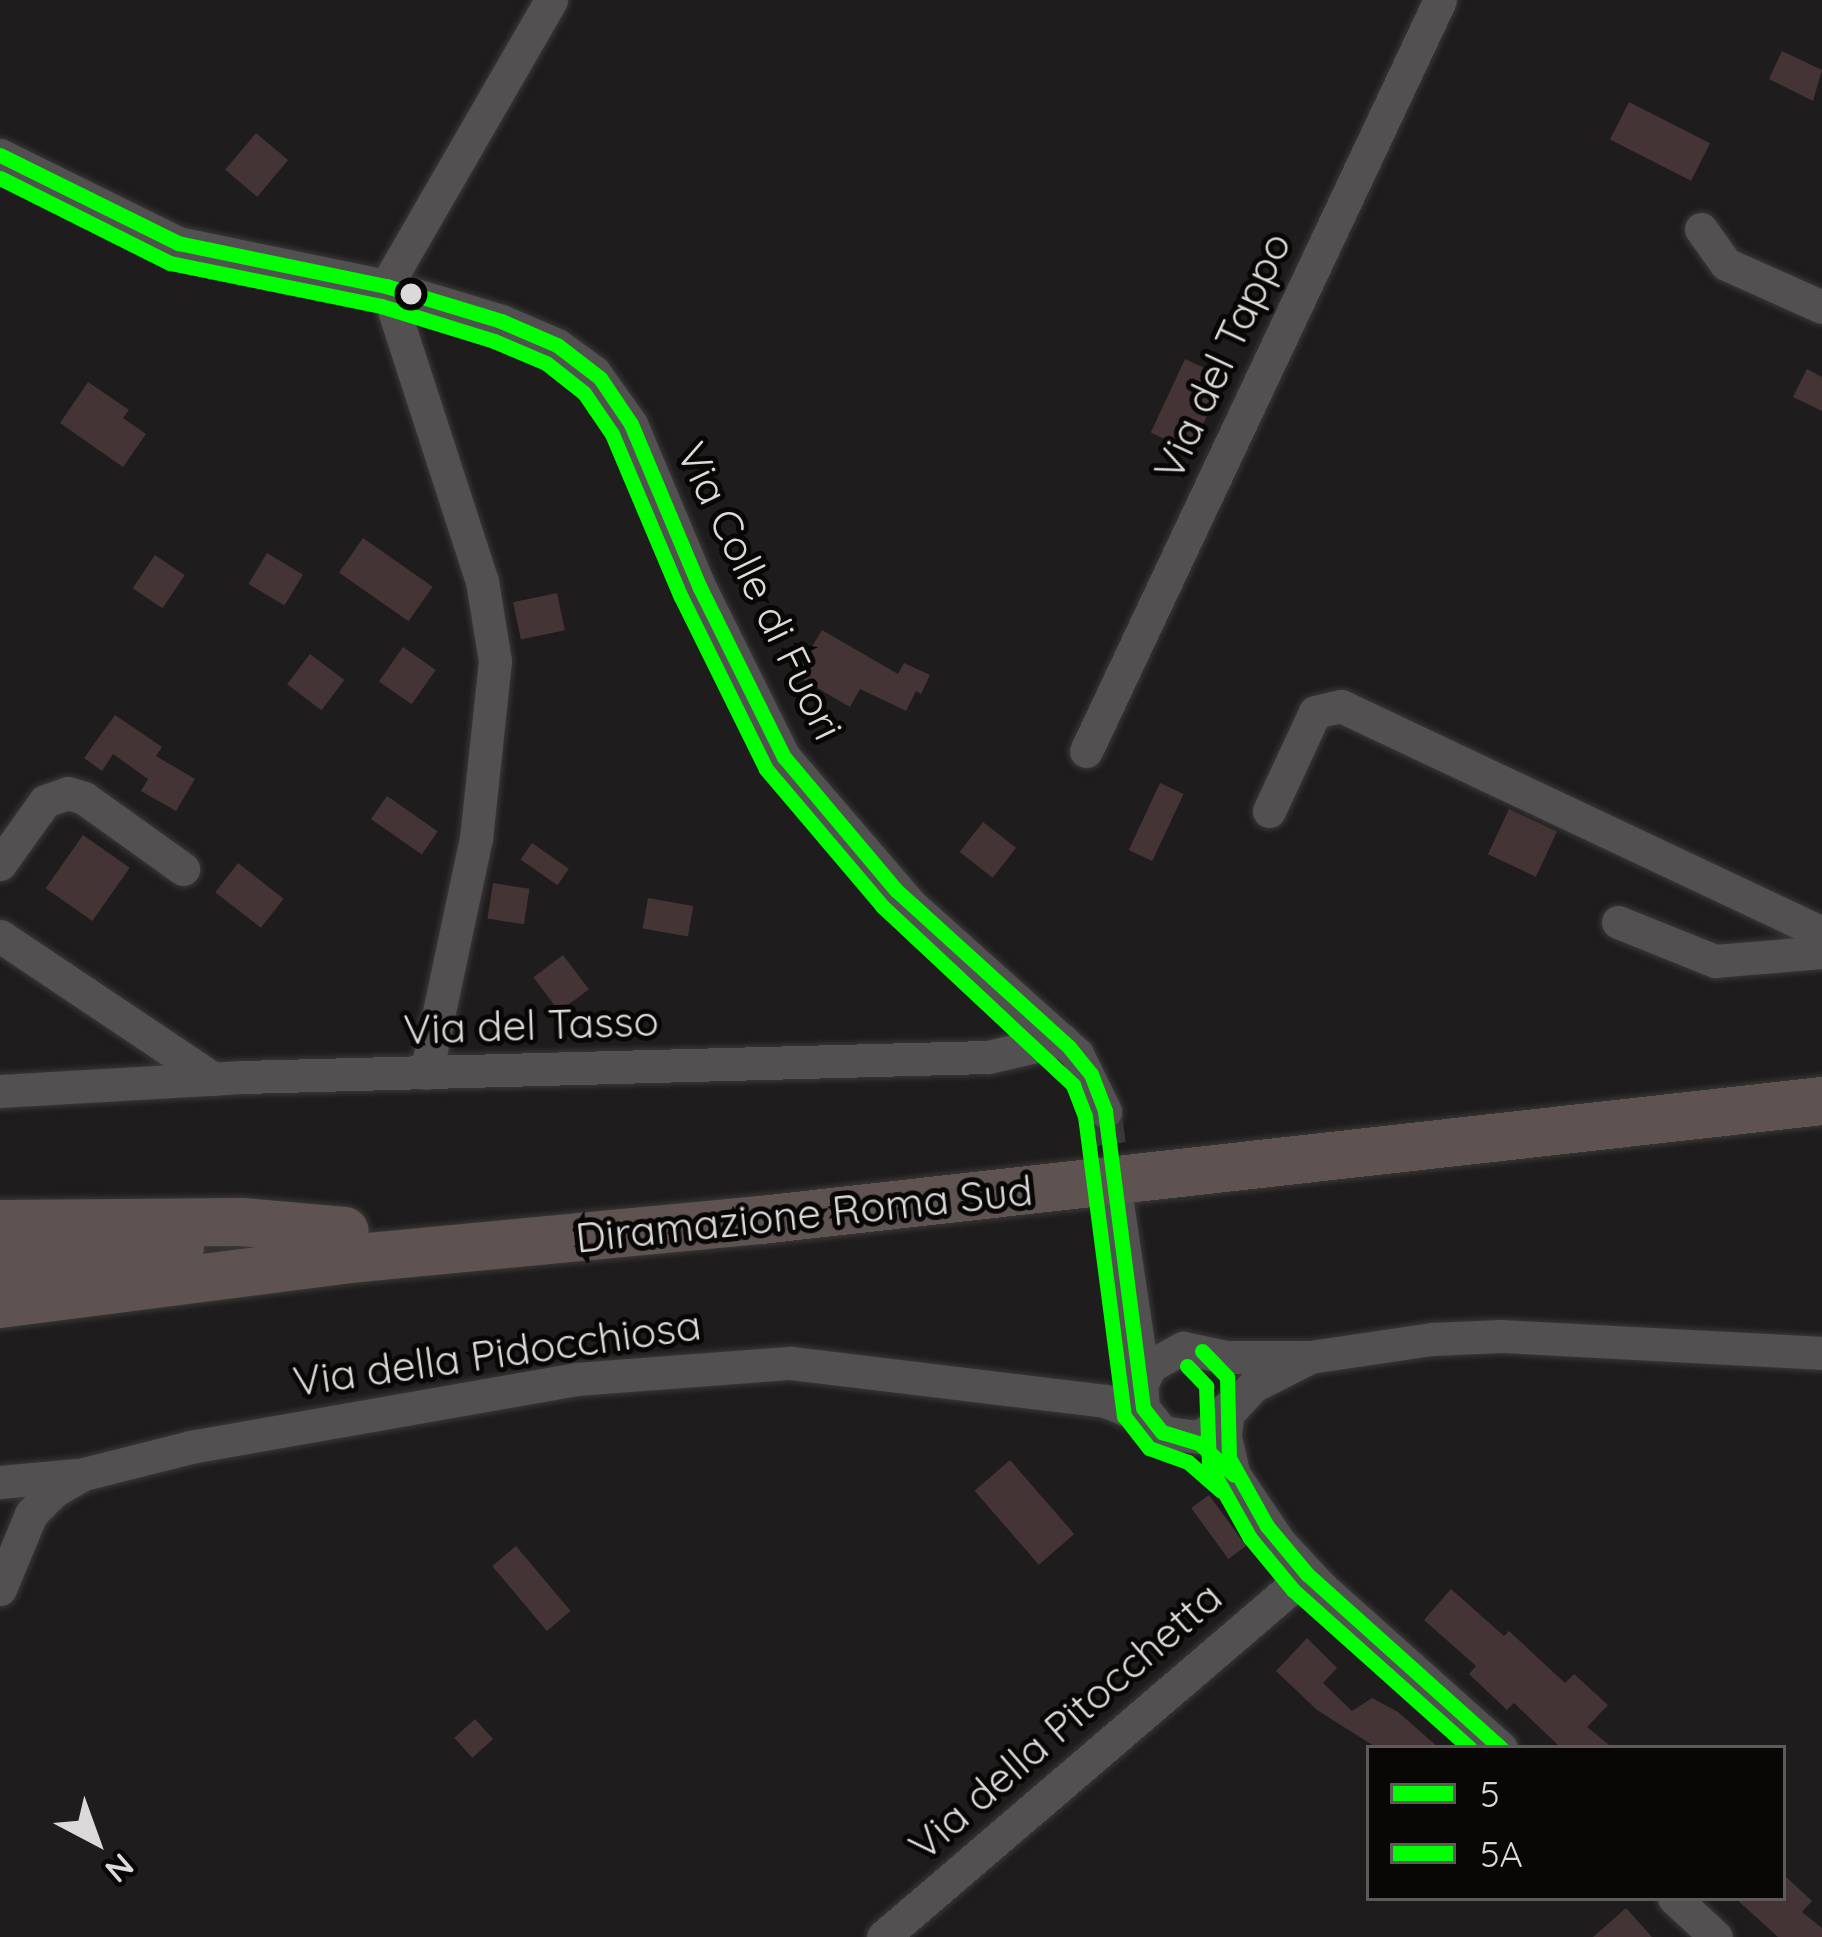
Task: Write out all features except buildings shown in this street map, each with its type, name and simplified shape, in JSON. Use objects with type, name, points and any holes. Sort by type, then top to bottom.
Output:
[{"type":"highway","name":"Diramazione Roma Sud","points":[[0,1268],[545,1214],[1822,1068]]},
{"type":"highway","name":"Diramazione Roma Sud","points":[[0,1304],[359,1258],[784,1217],[1822,1101]]},
{"type":"highway","points":[[0,1224],[242,1222],[345,1231]]},
{"type":"street","points":[[426,1073],[478,824],[495,661],[482,581],[386,286],[551,0]]},
{"type":"street","name":"Via del Tappo","points":[[1086,751],[1440,0]]},
{"type":"street","name":"Via Colle di Fuori","points":[[0,155],[178,243],[386,286],[523,328],[557,345],[600,378],[626,415],[700,588],[784,757],[911,905],[1062,1040],[1091,1074],[1106,1111]]},
{"type":"street","points":[[1701,230],[1726,264],[1822,308]]},
{"type":"street","points":[[1269,812],[1315,712],[1341,706],[1822,934]]},
{"type":"street","points":[[0,864],[45,801],[68,793],[85,798],[183,869]]},
{"type":"street","points":[[1618,922],[1715,961],[1822,952]]},
{"type":"street","points":[[0,936],[214,1078]]},
{"type":"street","name":"Via del Tasso","points":[[0,1091],[214,1078],[988,1057],[1062,1040]]},
{"type":"street","points":[[1117,1203],[1147,1418],[1171,1436],[1191,1438],[1212,1430],[1253,1386],[1310,1357]]},
{"type":"street","points":[[1131,1300],[1151,1331],[1193,1350],[1227,1377],[1226,1446],[1234,1474]]},
{"type":"street","points":[[1143,1377],[1159,1357],[1193,1350],[1310,1357],[1432,1339],[1501,1336],[1822,1352]]},
{"type":"street","name":"Via della Pidocchiosa","points":[[0,1589],[31,1514],[54,1491],[85,1474],[304,1426],[577,1378],[681,1367],[791,1363],[1074,1397],[1118,1404],[1147,1418]]},
{"type":"street","name":"Via della Pidocchiosa","points":[[1074,1397],[1117,1394],[1143,1377]]},
{"type":"street","points":[[1191,1438],[1234,1474],[1306,1574],[1498,1745]]},
{"type":"street","points":[[0,1482],[85,1474]]},
{"type":"street","name":"Via della Pitocchetta","points":[[883,1937],[1306,1574]]},
{"type":"street","points":[[1677,1901],[1716,1937]]},
{"type":"tunnel","points":[[1105,1111],[1117,1201]]},
{"type":"transit line","name":"5","points":[[0,155],[178,243],[386,286],[501,321],[557,345],[600,378],[631,424],[700,588],[784,757],[896,890],[1069,1047],[1091,1074],[1105,1111],[1143,1408],[1162,1432],[1199,1443],[1234,1475]]},
{"type":"transit line","name":"5A","points":[[0,178],[170,263],[381,306],[494,341],[546,363],[584,393],[612,434],[681,597],[766,769],[882,906],[1073,1085],[1085,1116],[1124,1416],[1149,1448],[1188,1462],[1220,1490]]},
{"type":"transit line","name":"5","points":[[1202,1351],[1227,1377],[1229,1458],[1267,1526],[1307,1574],[1498,1745]]},
{"type":"transit line","name":"5A","points":[[1187,1366],[1206,1386],[1209,1465],[1250,1538],[1293,1590],[1467,1745]]}]
